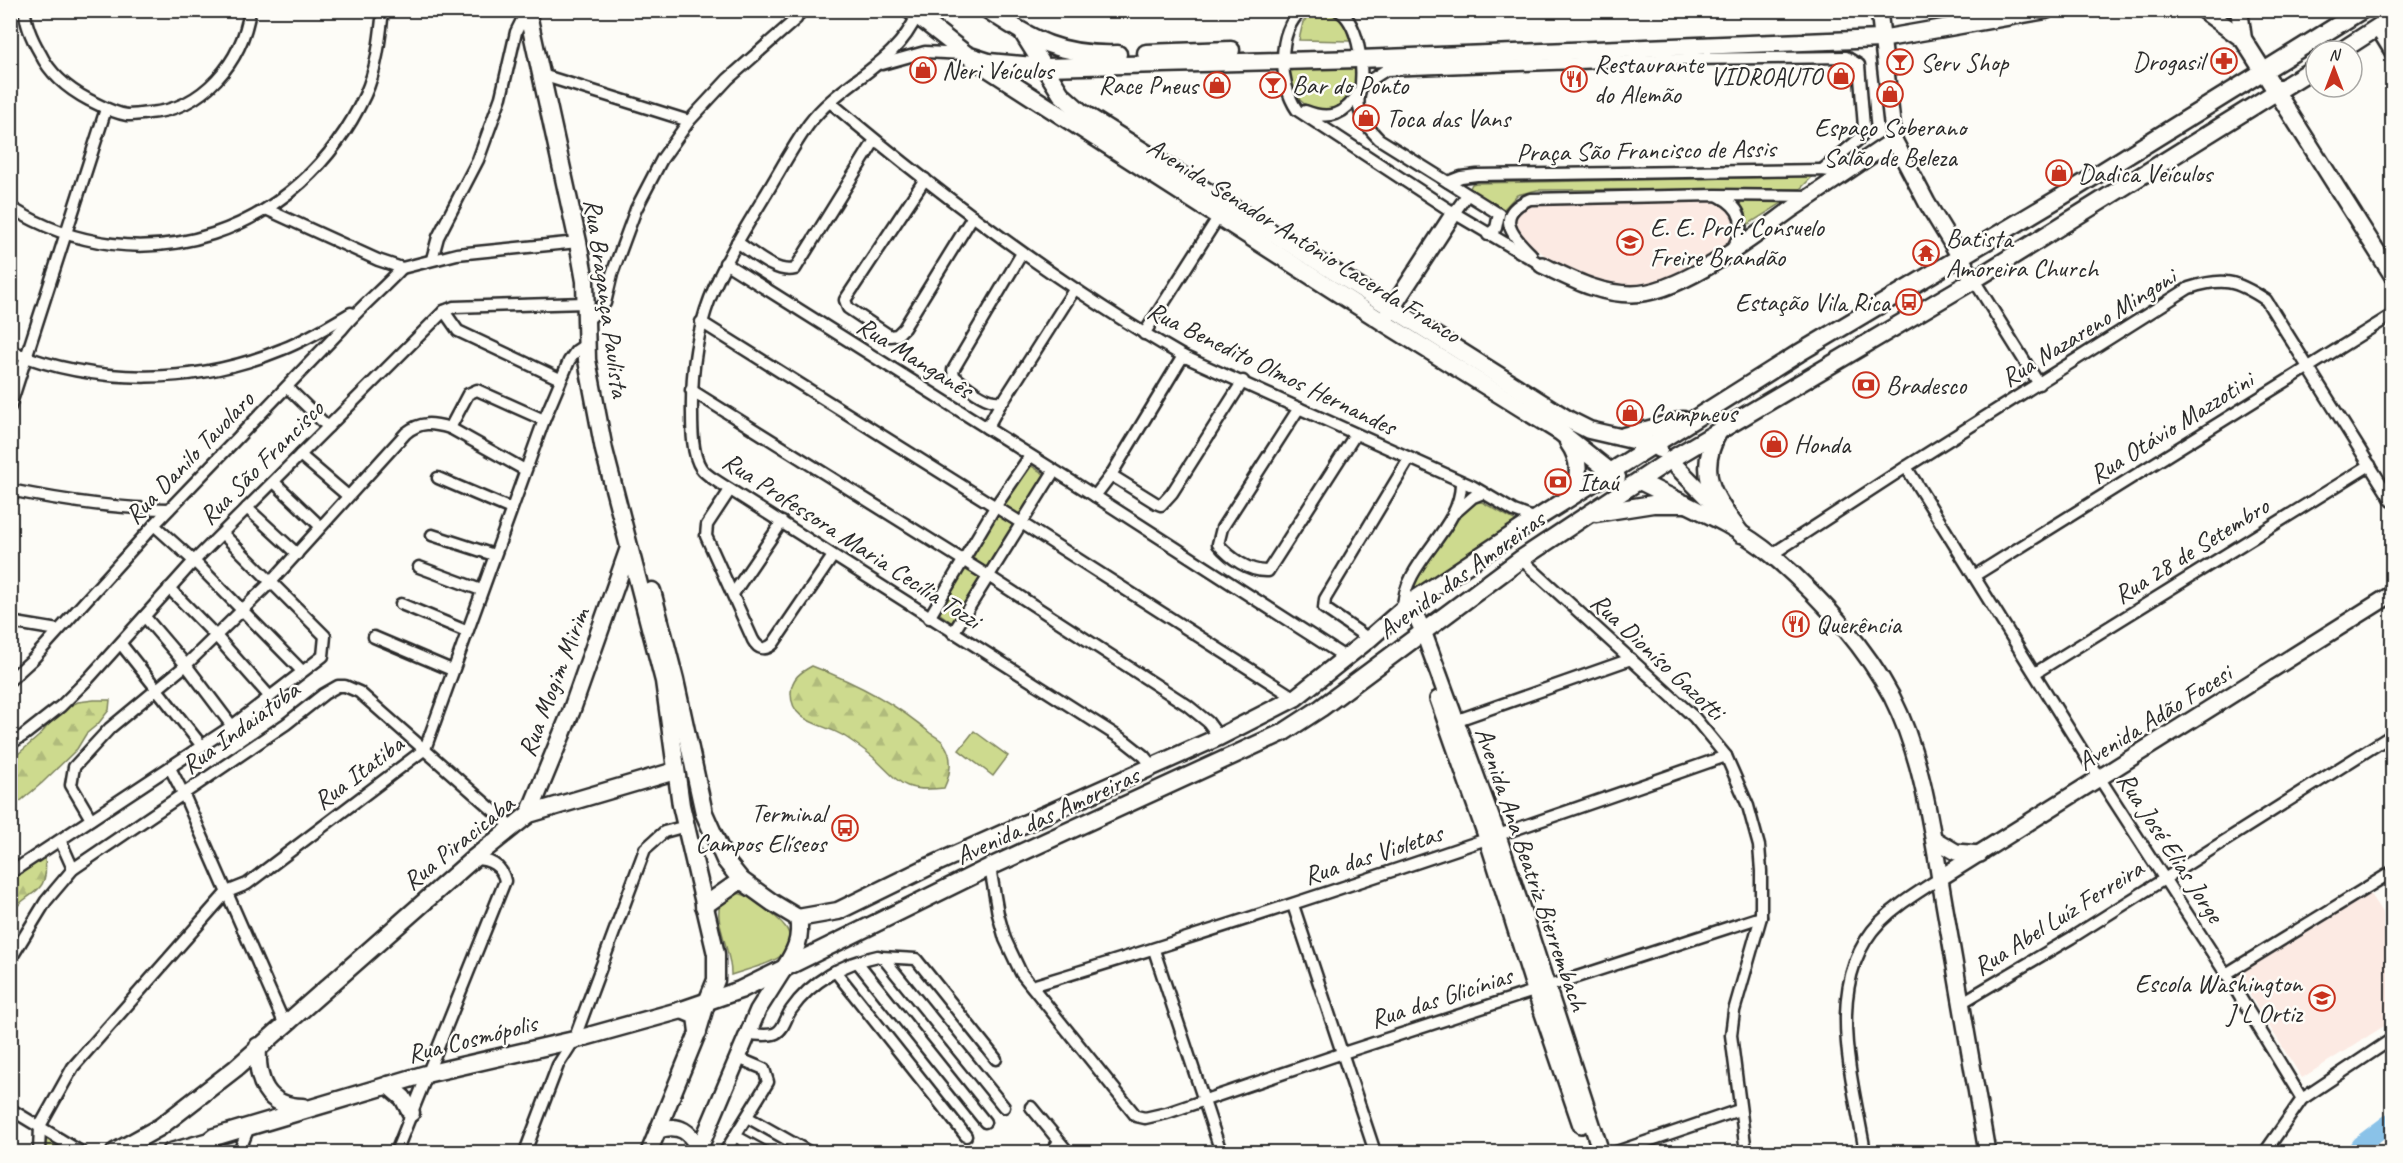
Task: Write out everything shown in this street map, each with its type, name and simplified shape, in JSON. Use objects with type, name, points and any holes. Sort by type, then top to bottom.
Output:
[{"type":"main road","name":"Rua Bragança Paulista","points":[[527,10],[585,281],[586,353],[613,487],[664,681],[675,771]]},
{"type":"main road","points":[[988,10],[1026,38],[1065,50],[1091,54],[1358,54],[1881,33],[2046,10]]},
{"type":"main road","points":[[1881,33],[1980,10]]},
{"type":"main road","points":[[2203,10],[2243,39],[2276,91]]},
{"type":"main road","points":[[2239,10],[2243,39]]},
{"type":"main road","name":"Avenida das Amoreiras","points":[[798,918],[838,911],[930,866],[1219,737],[1295,698],[1406,606],[1536,519],[1958,256],[2061,197],[2362,10]]},
{"type":"main road","name":"Avenida Senador Antônio Lacerda Franco","points":[[922,15],[967,55],[1223,210],[1387,315],[1560,432],[1610,472]]},
{"type":"main road","points":[[2360,39],[2392,18]]},
{"type":"main road","points":[[989,62],[1026,56],[1029,53],[1026,38]]},
{"type":"main road","name":"Avenida Senador Antônio Lacerda Franco","points":[[1026,38],[1061,94],[1081,112],[1223,210]]},
{"type":"main road","points":[[967,55],[989,62],[1045,67],[1282,54]]},
{"type":"main road","points":[[1061,94],[1071,66]]},
{"type":"main road","name":"Avenida das Amoreiras","points":[[784,969],[990,867],[1284,732],[1321,708],[1521,559],[1671,460],[1974,280],[2304,74]]},
{"type":"main road","name":"Avenida Senador Antônio Lacerda Franco","points":[[1387,315],[1589,430],[1654,445]]},
{"type":"main road","points":[[1620,436],[1705,413]]},
{"type":"main road","points":[[1719,431],[1709,452],[1708,473],[1711,488],[1741,534]]},
{"type":"main road","points":[[1560,432],[1578,459],[1576,483],[1566,500]]},
{"type":"main road","points":[[1654,445],[1671,460]]},
{"type":"main road","points":[[1610,472],[1625,479],[1639,481]]},
{"type":"main road","name":"Rua Bragança Paulista","points":[[613,487],[637,543],[659,611],[702,807],[726,860],[741,880],[798,918]]},
{"type":"main road","points":[[1590,514],[1653,504],[1685,504]]},
{"type":"main road","points":[[612,599],[629,548]]},
{"type":"main road","name":"Rua Mogim Mirim","points":[[529,814],[571,712],[612,599],[627,592],[643,596]]},
{"type":"main road","points":[[643,596],[659,611]]},
{"type":"main road","points":[[675,771],[717,963],[716,980],[707,1002]]},
{"type":"main road","name":"Rua Piracicaba","points":[[115,1152],[160,1127],[236,1068],[258,1046],[285,1025],[473,859],[529,814],[675,771]]},
{"type":"main road","points":[[704,906],[741,880]]},
{"type":"main road","points":[[784,969],[794,955],[799,939],[798,918]]},
{"type":"main road","name":"Rua Cosmópolis","points":[[171,1152],[309,1107],[426,1074],[574,1040],[682,1010],[740,990],[784,969]]},
{"type":"main road","points":[[682,1010],[696,1016],[698,1032]]},
{"type":"main road","points":[[258,1046],[258,1068],[262,1082],[273,1099],[285,1106],[309,1107]]},
{"type":"main road","points":[[388,1085],[403,1098],[411,1113]]},
{"type":"street","points":[[25,10],[36,45],[55,75],[75,93],[106,109],[128,115],[159,112],[180,106],[201,95],[217,80],[231,61],[243,38],[250,10]]},
{"type":"street","points":[[10,207],[66,235],[126,246],[160,245],[196,239],[239,224],[268,210],[323,163],[346,129],[369,85],[377,57],[383,10]]},
{"type":"street","points":[[432,259],[438,237],[478,160],[501,97],[514,38],[527,10]]},
{"type":"street","points":[[1302,10],[1291,26],[1282,54],[1291,99],[1297,110],[1488,235],[1587,287],[1618,294],[1634,294],[1664,287],[1730,252],[1894,140]]},
{"type":"street","points":[[1338,10],[1350,15],[1358,54],[1359,108],[1371,131],[1379,139],[1504,216],[1514,235],[1542,265]]},
{"type":"street","points":[[1879,10],[1894,140],[1958,256],[2039,384]]},
{"type":"street","points":[[585,323],[605,303],[612,274],[636,209],[662,159],[689,121],[728,79],[801,13]]},
{"type":"street","name":"Rua Professora Maria Cecília Tozzi","points":[[922,15],[902,43],[876,66],[853,82],[810,123],[724,263],[701,322],[695,352],[691,390],[692,424],[700,467],[730,490],[1125,741],[1144,756],[1153,767]]},
{"type":"street","points":[[2376,29],[2392,55]]},
{"type":"street","name":"Rua Professora Maria Cecília Tozzi","points":[[876,66],[925,52],[967,55]]},
{"type":"street","points":[[1291,99],[1306,112],[1325,116],[1335,115],[1348,108],[1360,88],[1386,70],[1685,59],[1846,57],[1859,65],[1863,134],[1822,170]]},
{"type":"street","points":[[542,75],[689,121]]},
{"type":"street","points":[[2276,91],[2392,275]]},
{"type":"street","name":"Rua Benedito Olmos Hernandes","points":[[830,102],[875,140],[1022,253],[1074,290],[1144,334],[1183,356],[1243,381],[1355,435],[1461,482],[1514,511],[1536,519]]},
{"type":"street","points":[[10,407],[106,109]]},
{"type":"street","points":[[737,242],[778,268],[788,271],[795,269],[875,140]]},
{"type":"street","name":"Praça São Francisco de Assis","points":[[1448,182],[1461,177],[1478,175],[1822,170],[1845,173]]},
{"type":"street","points":[[925,179],[847,297],[845,304],[848,308],[890,336],[897,335],[904,328],[973,216]]},
{"type":"street","points":[[1387,315],[1467,195]]},
{"type":"street","name":"Praça São Francisco de Assis","points":[[1716,195],[1734,204],[1739,214],[1740,230],[1730,252]]},
{"type":"street","name":"Praça São Francisco de Assis","points":[[1504,216],[1520,204],[1536,197],[1812,196]]},
{"type":"street","points":[[268,210],[378,260],[402,268],[432,259],[578,242]]},
{"type":"street","points":[[1144,334],[1223,210]]},
{"type":"street","points":[[1488,235],[1504,216]]},
{"type":"street","points":[[1002,401],[991,400],[963,383],[954,376],[953,370],[1022,253]]},
{"type":"street","name":"Rua Manganês","points":[[724,263],[1095,496],[1345,657]]},
{"type":"street","name":"Rua Danilo Tavolaro","points":[[10,680],[33,659],[169,508],[359,309],[402,268]]},
{"type":"street","name":"Rua Nazareno Mingoni","points":[[1771,555],[1906,466],[2189,288],[2209,282],[2225,281],[2246,287],[2266,300],[2392,501]]},
{"type":"street","points":[[987,428],[1074,290]]},
{"type":"street","points":[[560,379],[458,331],[444,311],[466,307],[585,303]]},
{"type":"street","points":[[10,351],[90,373],[124,377],[214,371],[284,349],[359,309]]},
{"type":"street","name":"Rua São Francisco","points":[[10,744],[61,706],[121,644],[194,561],[444,311]]},
{"type":"street","name":"Rua Otávio Mazzotini","points":[[1974,576],[2392,315]]},
{"type":"street","points":[[701,322],[1295,698]]},
{"type":"street","name":"Rua Itatiba","points":[[39,1152],[40,1126],[73,1067],[227,892],[247,884],[425,749],[466,631],[560,379],[576,351],[586,353]]},
{"type":"street","points":[[1095,496],[1111,475],[1183,356]]},
{"type":"street","points":[[1111,475],[1161,505],[1172,493],[1243,381]]},
{"type":"street","points":[[287,387],[327,427]]},
{"type":"street","points":[[450,428],[468,394],[477,390],[544,420]]},
{"type":"street","points":[[691,390],[990,577],[1187,705],[1208,722],[1219,737]]},
{"type":"street","points":[[1299,408],[1219,536],[1218,544],[1226,553],[1254,570],[1268,571],[1355,435]]},
{"type":"street","points":[[92,819],[71,785],[74,767],[110,728],[186,664],[271,582],[385,454],[413,427],[426,423],[450,428],[525,470]]},
{"type":"street","points":[[300,455],[348,496]]},
{"type":"street","points":[[929,618],[995,507],[1030,456]]},
{"type":"street","points":[[1369,639],[1330,614],[1323,604],[1409,459]]},
{"type":"street","points":[[1671,460],[1741,534]]},
{"type":"street","name":"Rua 28 de Setembro","points":[[2035,673],[2370,465]]},
{"type":"street","name":"Rua José Elias Jorge","points":[[1906,466],[2100,779],[2226,974],[2302,1099]]},
{"type":"street","points":[[953,633],[1054,471]]},
{"type":"street","points":[[438,478],[511,509]]},
{"type":"street","points":[[1639,481],[1741,534],[1771,555],[1842,624],[1873,665],[1892,698],[1917,766],[1934,839],[1986,1152]]},
{"type":"street","points":[[274,482],[320,526]]},
{"type":"street","points":[[1406,606],[1408,586],[1450,519],[1458,502],[1461,482]]},
{"type":"street","points":[[10,490],[65,501],[112,507],[169,508]]},
{"type":"street","points":[[730,490],[707,525],[705,532],[756,645],[764,649],[770,647],[833,556]]},
{"type":"street","points":[[1450,519],[1464,504],[1483,493]]},
{"type":"street","points":[[247,508],[297,554]]},
{"type":"street","points":[[733,594],[782,522]]},
{"type":"street","points":[[153,525],[194,561],[302,671]]},
{"type":"street","points":[[10,873],[61,842],[232,726],[323,656],[325,636],[223,534]]},
{"type":"street","points":[[432,535],[494,555]]},
{"type":"street","name":"Rua Dioníso Gazotti","points":[[1521,559],[1684,707],[1708,732],[1726,756],[1748,806],[1759,846],[1761,917],[1734,1011],[1731,1035],[1746,1152]]},
{"type":"street","points":[[419,567],[481,590]]},
{"type":"street","points":[[169,588],[216,636],[270,697]]},
{"type":"street","name":"Avenida Adão Focesi","points":[[1940,878],[2392,594]]},
{"type":"street","points":[[401,604],[466,631]]},
{"type":"street","name":"Avenida Ana Beatriz Bierrembach","points":[[1406,606],[1419,633],[1493,838],[1590,1152]]},
{"type":"street","points":[[145,617],[186,664],[232,726]]},
{"type":"street","points":[[10,622],[58,630]]},
{"type":"street","points":[[374,637],[452,670]]},
{"type":"street","points":[[121,644],[202,746]]},
{"type":"street","points":[[1451,722],[1631,659]]},
{"type":"street","name":"Rua Indaiatuba","points":[[10,960],[46,901],[73,869],[184,795],[338,686],[351,687],[359,692],[512,826]]},
{"type":"street","name":"Rua Abel Luíz Ferreira","points":[[1961,1003],[2070,938],[2392,735]]},
{"type":"street","name":"Rua das Violetas","points":[[1032,986],[1293,905],[1726,756]]},
{"type":"street","points":[[170,768],[285,1025]]},
{"type":"street","points":[[525,1152],[558,1065],[574,1040],[645,849],[664,832],[686,826]]},
{"type":"street","points":[[1934,839],[1956,852],[1980,854]]},
{"type":"street","points":[[61,842],[73,869]]},
{"type":"street","points":[[396,1152],[506,881],[493,863],[473,859]]},
{"type":"street","points":[[990,867],[1005,939],[1021,973],[1032,986]]},
{"type":"street","points":[[2226,974],[2392,872]]},
{"type":"street","points":[[1865,1152],[1845,1016],[1846,989],[1860,951],[1880,922],[1902,903],[1940,878]]},
{"type":"street","points":[[1293,905],[1375,1152]]},
{"type":"street","name":"Rua das Glicínias","points":[[1032,986],[1136,1116],[1153,1117],[1761,917]]},
{"type":"street","points":[[1154,950],[1221,1152]]},
{"type":"street","points":[[748,1034],[773,1034],[779,1031],[792,1009],[821,980],[835,971],[875,956],[916,959],[996,1059]]},
{"type":"street","points":[[880,957],[1004,1107]]},
{"type":"street","points":[[858,963],[985,1122]]},
{"type":"street","points":[[698,1151],[758,1010],[784,969]]},
{"type":"street","points":[[835,971],[966,1136]]},
{"type":"street","name":"Avenida Ana Beatriz Bierrembach","points":[[1541,988],[1601,1152]]},
{"type":"street","points":[[649,1152],[698,1032],[707,1002]]},
{"type":"street","points":[[2265,1152],[2302,1099],[2392,1039]]},
{"type":"street","points":[[726,1152],[767,1086],[768,1077],[760,1067],[738,1058]]},
{"type":"street","points":[[1031,1107],[1068,1152]]},
{"type":"street","points":[[10,1109],[81,1152]]},
{"type":"street","points":[[1616,1152],[1739,1110]]},
{"type":"street","points":[[747,1117],[809,1152]]},
{"type":"street","points":[[239,1152],[249,1126]]},
{"type":"street","points":[[659,1130],[678,1128],[687,1131],[698,1151]]},
{"type":"street","points":[[735,1136],[764,1152]]},
{"type":"street","points":[[1051,1152],[1059,1142]]},
{"type":"shaded area","name":"E. E. Prof. Consuelo Freire Brandão","points":[[1720,200],[1733,209],[1738,225],[1732,244],[1657,282],[1627,285],[1595,283],[1551,260],[1525,240],[1512,225],[1512,218],[1527,203]]},
{"type":"shaded area","name":"Escola Washington J L Ortiz","points":[[2370,894],[2392,928],[2392,1021],[2302,1078],[2237,975]]},
{"type":"green space","points":[[1315,12],[1329,13],[1339,18],[1346,27],[1350,41],[1299,40],[1303,22]]},
{"type":"green space","points":[[1299,64],[1358,67],[1355,90],[1350,98],[1334,107],[1317,109],[1308,106],[1298,98],[1292,83],[1290,70]]},
{"type":"green space","points":[[1816,173],[1800,189],[1537,190],[1517,195],[1502,211],[1469,190],[1472,184],[1476,183],[1784,177]]},
{"type":"green space","points":[[1790,198],[1744,227],[1743,208],[1733,199]]},
{"type":"green space","points":[[1027,463],[1049,477],[955,625],[935,610]]},
{"type":"green space","points":[[1482,502],[1518,522],[1406,602],[1410,588],[1454,517],[1472,503]]},
{"type":"green space","points":[[812,666],[874,694],[903,712],[941,741],[947,749],[950,761],[944,788],[919,789],[903,784],[870,754],[847,738],[803,717],[793,704],[791,688],[797,676]]},
{"type":"green space","points":[[110,700],[109,710],[86,734],[77,749],[11,809],[11,760],[39,736],[61,710],[78,702]]},
{"type":"green space","points":[[974,731],[1008,756],[993,776],[959,750]]},
{"type":"green space","points":[[39,857],[45,859],[44,881],[11,915],[11,872]]},
{"type":"green space","points":[[733,893],[745,895],[774,916],[789,933],[790,940],[788,947],[778,958],[731,975],[719,912],[720,904]]},
{"type":"green space","points":[[46,1134],[69,1152],[45,1152]]},
{"type":"waterway","points":[[2355,1152],[2360,1145],[2392,1121]]},
{"type":"place","name":"Drogasil","points":[[2224,61]]},
{"type":"place","name":"Serv Shop","points":[[1900,62]]},
{"type":"place","name":"Neri Veículos","points":[[923,70]]},
{"type":"place","name":"VIDROAUTO","points":[[1841,76]]},
{"type":"place","name":"Restaurante do Alemão","points":[[1574,79]]},
{"type":"place","name":"Race Pneus","points":[[1217,85]]},
{"type":"place","name":"Bar do Ponto","points":[[1273,85]]},
{"type":"place","name":"Espaço Soberano Salão de Beleza","points":[[1890,94]]},
{"type":"place","name":"Toca das Vans","points":[[1366,118]]},
{"type":"place","name":"Dadica Veículos","points":[[2059,173]]},
{"type":"place","name":"E. E. Prof. Consuelo Freire Brandão","points":[[1630,242]]},
{"type":"place","name":"Batista Amoreira Church","points":[[1926,253]]},
{"type":"place","name":"Estação Vila Rica","points":[[1909,302]]},
{"type":"place","name":"Bradesco","points":[[1866,385]]},
{"type":"place","name":"Campneus","points":[[1630,413]]},
{"type":"place","name":"Honda","points":[[1774,444]]},
{"type":"place","name":"Itaú","points":[[1558,482]]},
{"type":"place","name":"Querência","points":[[1796,624]]},
{"type":"place","name":"Terminal Campos Elíseos","points":[[845,828]]},
{"type":"place","name":"Escola Washington J L Ortiz","points":[[2322,998]]}]
